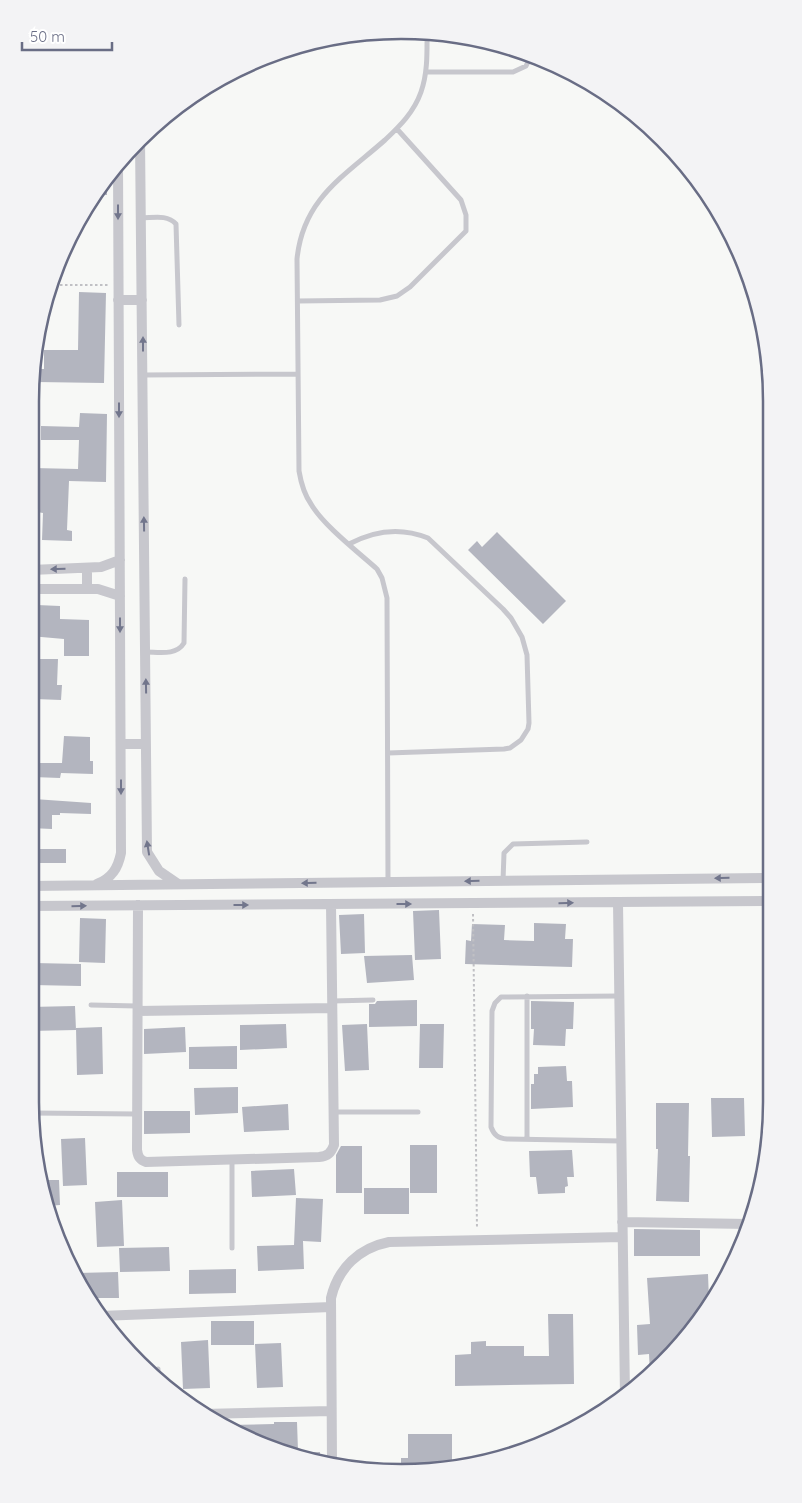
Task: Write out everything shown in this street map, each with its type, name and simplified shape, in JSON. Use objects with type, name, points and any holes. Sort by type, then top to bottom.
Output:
[{"type":"street","points":[[140,150],[147,852],[159,871],[178,884]]},
{"type":"street","points":[[94,884],[105,880],[113,873],[119,864],[121,853],[118,175]]},
{"type":"street","points":[[118,300],[142,300]]},
{"type":"street","points":[[39,570],[87,569],[101,567],[120,560]]},
{"type":"street","points":[[87,569],[87,589]]},
{"type":"street","points":[[39,589],[104,590],[120,596]]},
{"type":"street","points":[[121,744],[146,744]]},
{"type":"street","points":[[39,886],[763,878]]},
{"type":"street","points":[[39,906],[473,904],[763,900]]},
{"type":"street","points":[[618,902],[625,1387]]},
{"type":"street","points":[[138,905],[137,1156],[146,1162],[326,1156],[332,1151],[334,1144],[331,905]]},
{"type":"street","points":[[138,1009],[332,1004]]},
{"type":"street","points":[[622,1222],[742,1224]]},
{"type":"street","points":[[332,1457],[331,1308],[333,1288],[342,1271],[354,1257],[371,1247],[389,1242],[622,1237]]},
{"type":"street","points":[[109,1316],[331,1308]]},
{"type":"street","points":[[226,1419],[331,1411]]},
{"type":"lane","points":[[388,882],[388,598],[377,569],[317,513],[305,494],[302,483],[299,471],[299,246],[310,212],[323,194],[397,129],[417,101],[426,72],[427,40]]},
{"type":"lane","points":[[426,72],[513,72],[526,66],[528,62]]},
{"type":"lane","points":[[298,301],[380,300],[397,296],[410,287],[466,231],[466,215],[461,200],[397,129]]},
{"type":"lane","points":[[141,218],[170,218],[176,224],[179,325]]},
{"type":"lane","points":[[143,376],[298,374]]},
{"type":"lane","points":[[349,544],[370,534],[392,531],[412,533],[428,538],[511,618],[522,636],[527,655],[529,723],[525,735],[516,744],[504,749],[388,753]]},
{"type":"lane","points":[[145,652],[172,652],[180,648],[184,643],[185,579]]},
{"type":"lane","points":[[503,881],[504,853],[513,844],[587,842]]},
{"type":"lane","points":[[527,996],[527,1139]]},
{"type":"lane","points":[[619,996],[501,997],[494,1003],[492,1011],[491,1127],[494,1134],[499,1138],[621,1141]]},
{"type":"lane","points":[[332,1004],[373,1000]]},
{"type":"lane","points":[[90,1005],[138,1009]]},
{"type":"lane","points":[[333,1112],[418,1112]]},
{"type":"lane","points":[[40,1114],[137,1114]]},
{"type":"lane","points":[[232,1160],[232,1248]]},
{"type":"path","points":[[58,285],[118,285]]},
{"type":"path","points":[[473,904],[477,1241]]},
{"type":"building","points":[[79,292],[106,293],[104,383],[40,382],[41,369],[44,369],[44,350],[78,350]]},
{"type":"building","points":[[80,413],[107,414],[106,482],[69,481],[67,530],[72,531],[72,541],[42,540],[43,513],[39,512],[39,468],[78,469],[79,440],[41,440],[41,426],[79,427]]},
{"type":"building","points":[[497,532],[566,601],[543,624],[468,550],[477,541],[482,547]]},
{"type":"building","points":[[39,605],[60,606],[60,619],[89,620],[89,656],[64,656],[64,639],[39,637]]},
{"type":"building","points":[[39,659],[58,659],[57,685],[62,685],[61,700],[39,699]]},
{"type":"building","points":[[64,736],[90,737],[90,761],[93,761],[93,774],[61,773],[60,778],[39,777],[39,763],[62,763]]},
{"type":"building","points":[[39,799],[91,803],[91,814],[60,813],[60,815],[52,815],[52,829],[39,828]]},
{"type":"building","points":[[39,849],[66,849],[66,863],[39,863]]},
{"type":"building","points":[[439,910],[441,959],[415,960],[413,911]]},
{"type":"building","points":[[364,914],[365,953],[341,954],[339,915]]},
{"type":"building","points":[[80,918],[106,919],[105,963],[79,962]]},
{"type":"building","points":[[534,923],[566,924],[565,939],[573,939],[572,967],[465,964],[466,940],[471,941],[472,924],[505,925],[504,940],[534,941]]},
{"type":"building","points":[[412,955],[414,980],[367,983],[364,956]]},
{"type":"building","points":[[39,963],[81,964],[81,986],[39,985]]},
{"type":"building","points":[[417,1000],[417,1026],[369,1027],[369,1004],[375,1004],[377,1001]]},
{"type":"building","points":[[531,1001],[574,1002],[573,1029],[566,1029],[565,1046],[533,1045],[534,1029],[531,1029]]},
{"type":"building","points":[[75,1006],[76,1030],[39,1031],[39,1007]]},
{"type":"building","points":[[286,1024],[287,1048],[240,1050],[240,1025]]},
{"type":"building","points":[[367,1024],[369,1070],[345,1071],[342,1025]]},
{"type":"building","points":[[420,1024],[444,1024],[443,1068],[419,1068]]},
{"type":"building","points":[[102,1027],[103,1074],[77,1075],[76,1028]]},
{"type":"building","points":[[185,1027],[186,1052],[144,1054],[144,1029]]},
{"type":"building","points":[[237,1046],[237,1069],[189,1069],[189,1047]]},
{"type":"building","points":[[566,1066],[567,1081],[572,1081],[573,1107],[531,1109],[531,1084],[534,1084],[534,1074],[538,1074],[538,1067]]},
{"type":"building","points":[[238,1087],[238,1113],[195,1115],[194,1088]]},
{"type":"building","points":[[711,1098],[744,1098],[745,1136],[712,1137]]},
{"type":"building","points":[[656,1103],[689,1103],[689,1202],[656,1201],[658,1149],[656,1149]]},
{"type":"building","points":[[288,1104],[289,1130],[244,1132],[242,1107]]},
{"type":"building","points":[[144,1111],[190,1111],[190,1133],[144,1134]]},
{"type":"building","points":[[85,1138],[87,1185],[63,1186],[61,1139]]},
{"type":"building","points":[[410,1145],[437,1145],[437,1193],[410,1193]]},
{"type":"building","points":[[341,1146],[362,1146],[362,1193],[336,1193],[336,1155]]},
{"type":"building","points":[[572,1150],[574,1177],[567,1177],[568,1186],[565,1187],[565,1193],[538,1194],[536,1177],[530,1177],[529,1151]]},
{"type":"building","points":[[294,1169],[296,1195],[252,1197],[251,1171]]},
{"type":"building","points":[[117,1172],[168,1172],[168,1197],[117,1197]]},
{"type":"building","points":[[48,1180],[59,1180],[60,1205],[54,1205]]},
{"type":"building","points":[[364,1188],[409,1188],[409,1214],[364,1214]]},
{"type":"building","points":[[296,1198],[323,1199],[321,1242],[303,1241],[304,1269],[258,1271],[257,1246],[294,1245]]},
{"type":"building","points":[[122,1200],[124,1246],[97,1247],[95,1202]]},
{"type":"building","points":[[634,1229],[700,1230],[700,1256],[634,1256]]},
{"type":"building","points":[[169,1247],[170,1271],[120,1272],[119,1248]]},
{"type":"building","points":[[236,1269],[236,1293],[189,1294],[189,1270]]},
{"type":"building","points":[[118,1272],[119,1298],[97,1298],[82,1273]]},
{"type":"building","points":[[708,1274],[709,1293],[688,1323],[650,1365],[649,1354],[638,1355],[637,1325],[650,1324],[647,1278]]},
{"type":"building","points":[[548,1314],[573,1314],[574,1384],[455,1386],[455,1355],[471,1354],[471,1342],[486,1341],[486,1346],[524,1346],[524,1356],[549,1356]]},
{"type":"building","points":[[211,1321],[254,1321],[254,1345],[211,1345]]},
{"type":"building","points":[[208,1340],[210,1388],[183,1389],[181,1342]]},
{"type":"building","points":[[281,1343],[283,1387],[257,1388],[255,1344]]},
{"type":"building","points":[[274,1422],[297,1422],[298,1449],[262,1437],[237,1425],[274,1424]]},
{"type":"building","points":[[408,1434],[452,1434],[452,1460],[401,1464],[401,1458],[408,1458]]},
{"type":"building","points":[[307,1452],[320,1452],[320,1455]]}]
